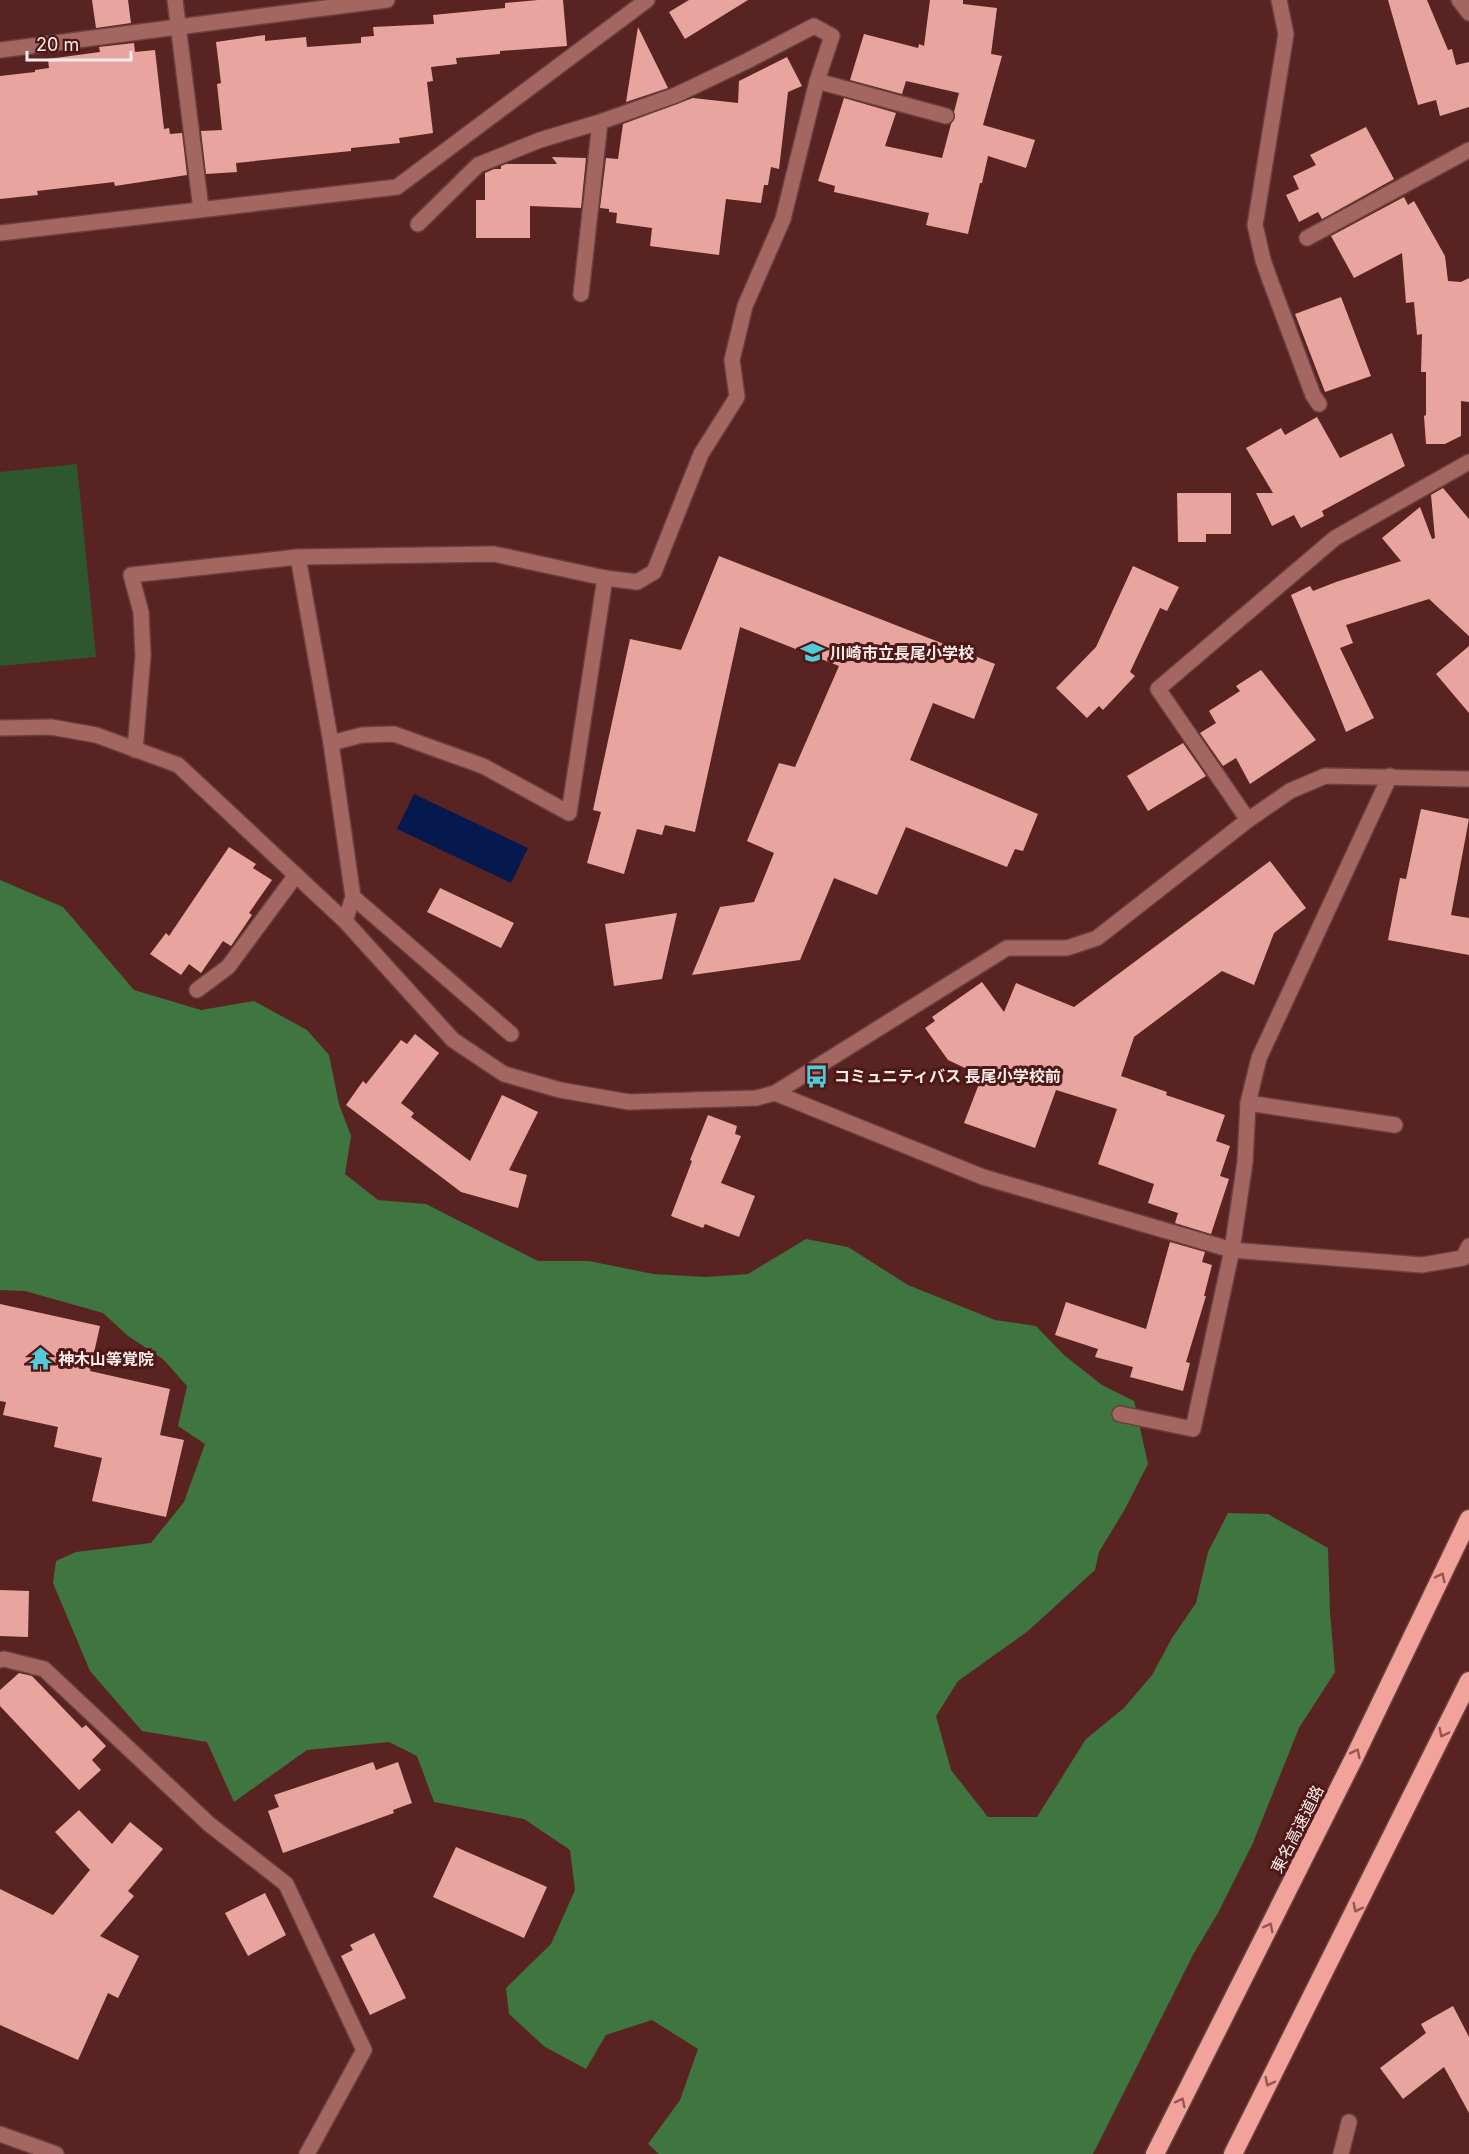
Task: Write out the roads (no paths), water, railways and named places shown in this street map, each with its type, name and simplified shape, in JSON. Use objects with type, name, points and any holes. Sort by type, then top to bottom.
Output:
[{"type":"highway","name":"東名高速道路","points":[[1155,2154],[1354,1758],[1469,1519]]},
{"type":"highway","points":[[1233,2154],[1469,1681]]},
{"type":"street","points":[[175,0],[201,209]]},
{"type":"street","points":[[0,50],[387,0]]},
{"type":"street","points":[[0,233],[397,187],[647,0]]},
{"type":"street","points":[[1280,0],[1286,34],[1255,225],[1270,280],[1313,395],[1319,404]]},
{"type":"street","points":[[1459,0],[1469,13]]},
{"type":"street","points":[[135,750],[143,656],[141,612],[131,575],[297,557],[494,554],[605,578],[638,582],[654,572],[701,454],[737,397],[732,360],[745,306],[783,219],[817,81],[832,36],[814,26],[676,95],[540,140],[478,165],[418,224]]},
{"type":"street","points":[[817,81],[946,116]]},
{"type":"street","points":[[580,294],[600,122]]},
{"type":"street","points":[[1307,238],[1469,150]]},
{"type":"street","points":[[1248,820],[1158,689],[1335,538],[1469,462]]},
{"type":"street","points":[[297,557],[331,743],[353,897],[345,921]]},
{"type":"street","points":[[331,743],[362,735],[394,734],[483,766],[569,813],[605,578]]},
{"type":"street","points":[[0,728],[51,727],[96,735],[178,765],[345,921],[453,1041],[504,1074],[560,1090],[628,1102],[756,1098],[775,1093],[1007,948],[1067,948],[1097,938],[1248,820],[1290,791],[1324,776],[1469,779]]},
{"type":"street","points":[[1120,1414],[1193,1429],[1232,1250],[1245,1162],[1248,1103],[1259,1058],[1390,776]]},
{"type":"street","points":[[197,990],[228,967],[296,875]]},
{"type":"street","points":[[353,897],[511,1034]]},
{"type":"street","points":[[775,1093],[983,1177],[1232,1250],[1422,1265],[1462,1258],[1469,1246]]},
{"type":"street","points":[[1248,1103],[1395,1125]]},
{"type":"street","points":[[0,1660],[44,1669],[209,1824],[286,1884],[364,2050],[307,2154]]},
{"type":"street","points":[[1341,2154],[1349,2122]]},
{"type":"street","points":[[0,2134],[56,2154]]},
{"type":"water","points":[[414,794],[528,848],[511,883],[397,829]]},
{"type":"place","name":"川崎市立長尾小学校","points":[[812,653]]},
{"type":"place","name":"コミュニティバス 長尾小学校前","points":[[816,1076]]},
{"type":"place","name":"神木山等覚院","points":[[40,1359]]}]
